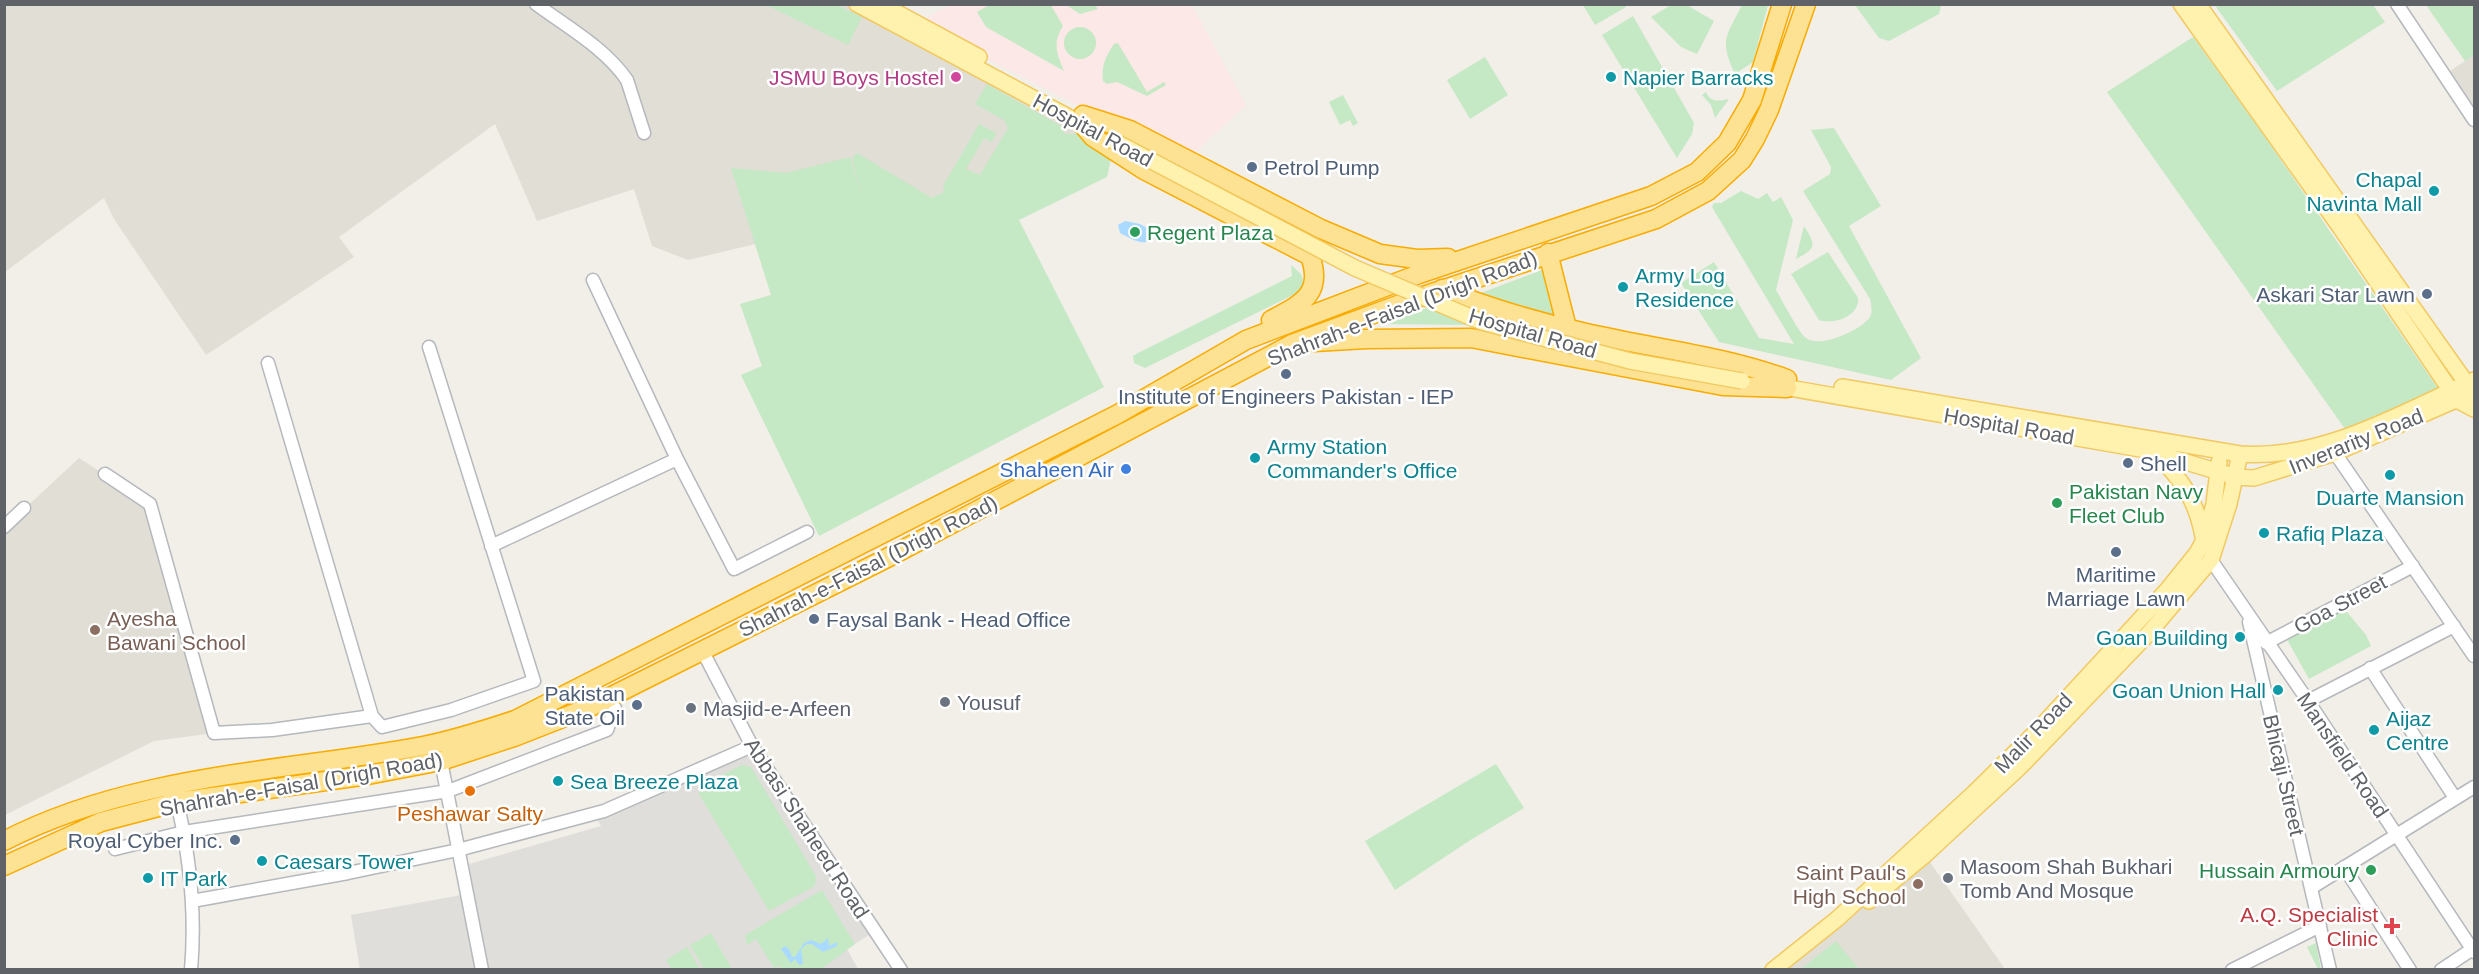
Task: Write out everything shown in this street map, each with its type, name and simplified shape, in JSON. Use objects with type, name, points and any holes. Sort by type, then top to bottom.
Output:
[{"type":"highway","name":"Shahrah-e-Faisal (Drigh Road)","points":[[7,835],[94,805],[177,783],[425,745],[515,720],[1118,414],[1246,339],[1419,274],[1651,196],[1697,172],[1727,143],[1752,100],[1782,4]]},
{"type":"highway","name":"Shahrah-e-Faisal (Drigh Road)","points":[[4,866],[101,822],[177,802],[368,775],[441,761],[514,737],[588,708],[887,558],[1292,344],[1442,289],[1656,219],[1708,191],[1742,160],[1769,110],[1806,4]]},
{"type":"highway","points":[[1082,119],[1130,130],[1321,229],[1380,254],[1416,259],[1470,258]]},
{"type":"highway","points":[[1082,119],[1093,137],[1143,170],[1310,256],[1316,283],[1309,296],[1292,309],[1264,324],[1246,339]]},
{"type":"highway","points":[[1548,253],[1567,328]]},
{"type":"highway","points":[[1442,289],[1474,302],[1567,328],[1755,368],[1787,384]]},
{"type":"highway","points":[[1474,302],[1480,340]]},
{"type":"highway","points":[[1292,344],[1367,339],[1480,340],[1723,386],[1787,384]]},
{"type":"main road","name":"Hospital Road","points":[[857,4],[1082,119],[1355,268],[1482,322],[1630,361],[2220,449],[2240,454]]},
{"type":"main road","name":"Hospital Road","points":[[881,4],[942,36],[1082,119]]},
{"type":"main road","points":[[2181,4],[2345,223],[2473,388]]},
{"type":"main road","points":[[2198,4],[2345,223],[2454,395],[2475,409]]},
{"type":"main road","name":"Hospital Road","points":[[1787,384],[2154,453],[2235,477]]},
{"type":"main road","name":"Inverarity Road","points":[[2240,454],[2265,456],[2340,440],[2473,388]]},
{"type":"main road","name":"Inverarity Road","points":[[2235,477],[2254,478],[2335,453],[2454,395]]},
{"type":"main road","name":"Malir Road","points":[[1773,969],[1837,919],[1983,785],[2036,732],[2168,589],[2197,553],[2204,540],[2214,504],[2220,449]]},
{"type":"main road","points":[[2154,453],[2176,475],[2190,494],[2199,516],[2204,540]]},
{"type":"main road","name":"Malir Road","points":[[1785,969],[1925,855],[2020,767],[2148,634],[2211,560],[2240,454]]},
{"type":"street","points":[[536,4],[611,59],[627,80],[644,134]]},
{"type":"street","points":[[2397,4],[2475,120]]},
{"type":"street","points":[[593,280],[677,459],[734,569],[807,532]]},
{"type":"street","points":[[268,363],[372,716],[382,727],[451,710],[534,681],[429,347]]},
{"type":"street","points":[[2335,453],[2475,656]]},
{"type":"street","points":[[491,546],[677,459]]},
{"type":"street","points":[[105,474],[150,504],[214,733],[272,730],[372,716]]},
{"type":"street","points":[[4,527],[24,508]]},
{"type":"street","name":"Mansfield Road","points":[[2211,560],[2474,950]]},
{"type":"street","name":"Goa Street","points":[[2266,643],[2413,566]]},
{"type":"street","name":"Bhicaji Street","points":[[2247,615],[2330,969]]},
{"type":"street","points":[[2308,701],[2454,626]]},
{"type":"street","name":"Abbasi Shaheed Road","points":[[702,650],[752,746],[901,969]]},
{"type":"street","points":[[2370,668],[2455,798]]},
{"type":"street","points":[[115,849],[184,832],[448,791],[607,730],[615,708]]},
{"type":"street","points":[[192,901],[348,873],[458,849],[604,811],[752,746]]},
{"type":"street","points":[[441,761],[482,969]]},
{"type":"street","points":[[2311,888],[2474,788]]},
{"type":"street","points":[[177,802],[184,832],[192,901],[191,969]]},
{"type":"street","points":[[2344,867],[2410,969]]},
{"type":"street","points":[[2232,969],[2320,926]]},
{"type":"street","points":[[2441,969],[2474,950]]},
{"type":"shaded area","points":[[5,5],[853,5],[1082,124],[1075,134],[891,241],[760,243],[688,260],[652,246],[634,189],[537,221],[495,124],[339,237],[354,257],[206,355],[114,219],[104,198],[5,272]]},
{"type":"shaded area","points":[[950,5],[1192,5],[1246,105],[1186,161],[917,23]]},
{"type":"shaded area","points":[[2474,55],[2474,120],[2444,75]]},
{"type":"shaded area","name":"Ayesha Bawani School","points":[[79,458],[150,504],[214,733],[154,741],[5,815],[5,527]]},
{"type":"shaded area","points":[[752,746],[875,931],[847,949],[858,969],[360,970],[351,915],[467,894],[462,866],[601,826],[594,814]]},
{"type":"shaded area","name":"Saint Paul's High School","points":[[1925,855],[2005,969],[1785,970],[1804,954]]},
{"type":"green space","points":[[991,4],[1051,5],[1063,26],[1057,48],[1064,71],[986,27],[977,12]]},
{"type":"green space","points":[[1941,4],[1939,14],[1889,41],[1879,38],[1855,5]]},
{"type":"green space","points":[[766,5],[837,5],[862,17],[848,45]]},
{"type":"green space","points":[[1066,5],[1095,5],[1098,9],[1080,14]]},
{"type":"green space","points":[[1583,5],[1625,5],[1626,7],[1595,25]]},
{"type":"green space","points":[[1671,5],[1687,5],[1714,21],[1697,54],[1681,47],[1651,17]]},
{"type":"green space","points":[[1742,5],[1768,5],[1753,62],[1735,74],[1727,53],[1726,39]]},
{"type":"green space","points":[[2220,5],[2373,5],[2385,22],[2277,91],[2216,7]]},
{"type":"green space","points":[[2426,5],[2474,5],[2474,55],[2465,61]]},
{"type":"green space","points":[[1633,16],[1694,123],[1692,134],[1677,158],[1602,35]]},
{"type":"green space","points":[[1080,27],[1091,32],[1096,43],[1091,54],[1080,59],[1069,54],[1064,43],[1069,32]]},
{"type":"green space","points":[[2193,37],[2265,137],[2437,387],[2435,392],[2345,429],[2107,92]]},
{"type":"green space","points":[[1118,43],[1147,92],[1164,82],[1166,85],[1147,96],[1117,82],[1107,84],[1103,81],[1105,61],[1114,44]]},
{"type":"green space","points":[[1485,57],[1508,95],[1470,119],[1447,80]]},
{"type":"green space","points":[[987,84],[1063,127],[1064,134],[1077,132],[1113,150],[1107,177],[1019,220],[1104,387],[819,536],[741,375],[762,366],[740,304],[771,295],[731,168],[786,173],[850,157],[862,196],[852,159],[857,153],[932,198],[944,192],[943,186],[979,124],[996,133],[992,142],[984,138],[966,169],[980,175],[1008,128],[1004,120],[975,104]]},
{"type":"green space","points":[[1706,92],[1713,100],[1729,99],[1715,118],[1711,105],[1702,95]]},
{"type":"green space","points":[[1343,95],[1358,123],[1353,126],[1350,120],[1340,125],[1329,102]]},
{"type":"green space","points":[[1834,128],[1881,206],[1849,226],[1921,358],[1891,380],[1719,342],[1681,283],[1714,262],[1759,338],[1794,344],[1712,207],[1714,203],[1721,203],[1741,191],[1758,199],[1767,193],[1773,202],[1781,197],[1793,220],[1776,290],[1803,335],[1812,341],[1830,340],[1858,327],[1870,317],[1872,308],[1870,299],[1803,191],[1830,174],[1831,167],[1811,130]]},
{"type":"green space","points":[[1804,226],[1811,238],[1812,246],[1808,252],[1796,259]]},
{"type":"green space","points":[[1828,252],[1858,298],[1855,310],[1845,318],[1832,321],[1819,320],[1791,274]]},
{"type":"green space","points":[[1291,265],[1301,274],[1305,286],[1299,292],[1145,368],[1134,363],[1133,356],[1138,353],[1292,276]]},
{"type":"green space","points":[[1542,270],[1560,318],[1473,296]]},
{"type":"green space","points":[[1430,307],[1472,325],[1381,324]]},
{"type":"green space","points":[[2342,606],[2366,635],[2371,646],[2309,679],[2285,636]]},
{"type":"green space","points":[[1496,764],[1524,808],[1395,890],[1365,841]]},
{"type":"green space","points":[[742,765],[751,767],[816,876],[815,886],[769,911],[699,794],[700,786]]},
{"type":"green space","points":[[822,890],[855,944],[821,969],[782,969],[780,966],[774,968],[756,939],[747,945],[745,935]]},
{"type":"green space","points":[[711,933],[732,969],[704,969],[690,945]]},
{"type":"green space","points":[[1836,941],[1859,969],[1801,969]]},
{"type":"green space","points":[[2316,943],[2321,969],[2318,969],[2307,947]]},
{"type":"green space","points":[[687,947],[700,969],[672,969],[666,960]]},
{"type":"water","name":"Regent Plaza","points":[[1125,221],[1140,224],[1151,230],[1152,240],[1140,242],[1120,233],[1118,225]]},
{"type":"water","points":[[828,938],[829,946],[837,942],[837,946],[823,952],[812,944],[807,944],[801,949],[803,964],[799,965],[795,959],[791,963],[781,949],[785,946],[792,957],[795,957],[804,943],[811,940],[821,944]]},
{"type":"place","name":"JSMU Boys Hostel","points":[[956,77]]},
{"type":"place","name":"Napier Barracks","points":[[1611,77]]},
{"type":"place","name":"Petrol Pump","points":[[1252,167]]},
{"type":"place","name":"Chapal Navinta Mall","points":[[2434,191]]},
{"type":"place","name":"Regent Plaza","points":[[1135,232]]},
{"type":"place","name":"Army Log Residence","points":[[1623,287]]},
{"type":"place","name":"Askari Star Lawn","points":[[2427,294]]},
{"type":"place","name":"Institute of Engineers Pakistan - IEP","points":[[1286,374]]},
{"type":"place","name":"Army Station Commander's Office","points":[[1255,458]]},
{"type":"place","name":"Shell","points":[[2128,463]]},
{"type":"place","name":"Shaheen Air","points":[[1126,469]]},
{"type":"place","name":"Duarte Mansion","points":[[2390,475]]},
{"type":"place","name":"Pakistan Navy Fleet Club","points":[[2057,503]]},
{"type":"place","name":"Rafiq Plaza","points":[[2264,533]]},
{"type":"place","name":"Maritime Marriage Lawn","points":[[2116,552]]},
{"type":"place","name":"Faysal Bank - Head Office","points":[[814,619]]},
{"type":"place","name":"Ayesha Bawani School","points":[[95,630]]},
{"type":"place","name":"Goan Building","points":[[2240,637]]},
{"type":"place","name":"Goan Union Hall","points":[[2278,690]]},
{"type":"place","name":"Yousuf","points":[[945,702]]},
{"type":"place","name":"Pakistan State Oil","points":[[637,705]]},
{"type":"place","name":"Masjid-e-Arfeen","points":[[691,708]]},
{"type":"place","name":"Aijaz Centre","points":[[2374,730]]},
{"type":"place","name":"Sea Breeze Plaza","points":[[558,781]]},
{"type":"place","name":"Peshawar Salty","points":[[470,791]]},
{"type":"place","name":"Royal Cyber Inc.","points":[[235,840]]},
{"type":"place","name":"Caesars Tower","points":[[262,861]]},
{"type":"place","name":"Hussain Armoury","points":[[2371,870]]},
{"type":"place","name":"IT Park","points":[[148,878]]},
{"type":"place","name":"Masoom Shah Bukhari Tomb And Mosque","points":[[1948,878]]},
{"type":"place","name":"Saint Paul's High School","points":[[1918,884]]},
{"type":"place","name":"A.Q. Specialist Clinic","points":[[2392,926]]}]
